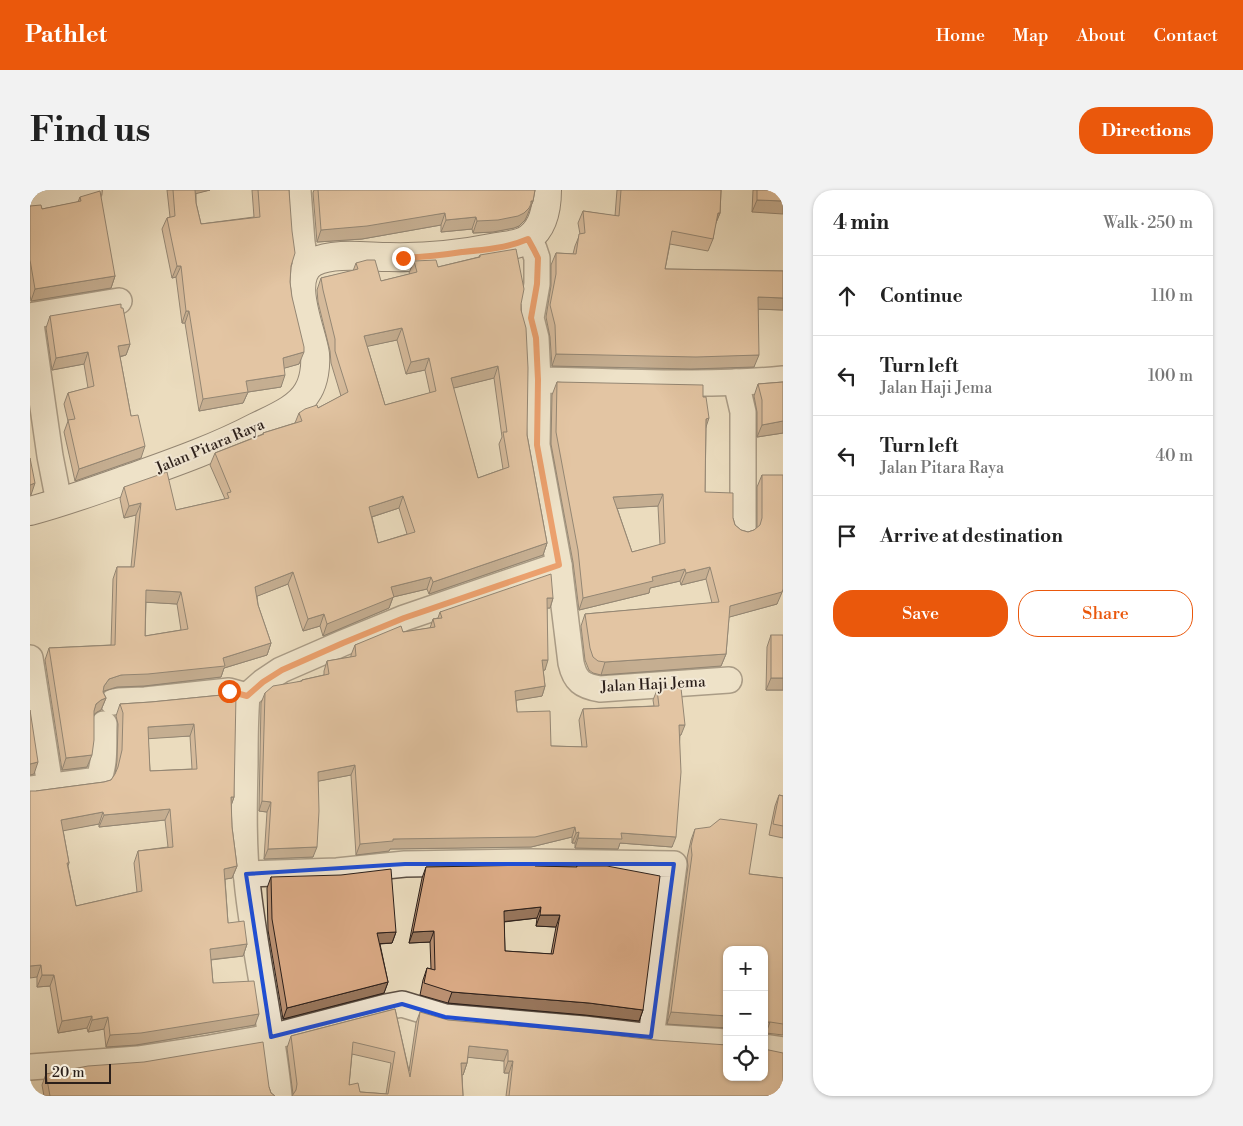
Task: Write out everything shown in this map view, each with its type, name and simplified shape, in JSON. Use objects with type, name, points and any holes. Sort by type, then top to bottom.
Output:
[{"type":"main road","points":[[306,268],[318,261],[335,257],[420,257],[518,244],[534,234],[543,218],[548,190]]},
{"type":"main road","name":"Jalan Pitara Raya","points":[[30,511],[176,463],[232,440],[286,411],[304,397],[310,389],[313,379],[315,356],[302,298],[301,287],[306,268]]},
{"type":"street","points":[[298,190],[306,268]]},
{"type":"street","points":[[30,204],[89,191]]},
{"type":"street","name":"Jalan Haji Jema","points":[[528,239],[538,258],[537,284],[531,318],[536,338],[538,380],[537,445],[559,565],[573,673],[579,681],[588,687],[600,689],[730,680]]},
{"type":"street","points":[[58,502],[30,317],[118,301]]},
{"type":"street","points":[[538,380],[736,382],[783,379]]},
{"type":"street","points":[[736,382],[743,412],[743,530]]},
{"type":"street","points":[[279,1096],[246,874],[244,817],[245,715],[247,696],[263,682],[282,670],[343,643],[404,618],[559,565]]},
{"type":"street","points":[[30,658],[40,788],[98,780],[104,757],[108,713],[118,701],[229,691],[247,696]]},
{"type":"street","points":[[246,874],[337,871],[405,864],[531,862],[674,864],[651,1037]]},
{"type":"street","points":[[30,1067],[138,1059],[271,1037],[402,1004],[445,1018],[723,1042]]},
{"type":"street","points":[[768,1048],[783,1050]]},
{"type":"highlighted area","points":[[405,864],[674,864],[651,1037],[445,1017],[402,1004],[271,1037],[246,874]]},
{"type":"building","points":[[173,190],[195,190],[201,224],[260,217],[258,190],[289,190],[295,253],[291,266],[290,282],[304,352],[283,358],[285,375],[246,381],[248,392],[203,399],[189,311],[186,311],[181,266],[177,266],[167,218],[175,216]]},
{"type":"building","points":[[318,190],[535,190],[533,201],[531,201],[529,208],[524,213],[498,220],[477,221],[476,217],[446,220],[445,213],[367,226],[321,230]]},
{"type":"building","points":[[621,190],[721,190],[720,213],[718,213],[713,239],[672,231],[665,269],[783,271],[783,298],[758,297],[759,355],[696,357],[556,354],[555,325],[550,305],[556,274],[556,253],[576,254],[579,234],[585,233],[583,211],[619,216]]},
{"type":"building","points":[[757,190],[783,190],[783,201],[757,200]]},
{"type":"building","points":[[100,191],[115,276],[35,289],[30,260],[30,206],[41,205],[42,209],[81,201],[80,197]]},
{"type":"building","points":[[516,249],[524,289],[521,310],[526,328],[528,368],[527,435],[547,543],[433,582],[431,577],[391,587],[394,597],[327,624],[324,614],[308,619],[293,572],[255,587],[258,605],[271,643],[223,658],[225,666],[121,675],[109,679],[104,686],[103,692],[106,698],[96,704],[94,711],[92,755],[66,758],[49,648],[115,645],[117,567],[134,567],[141,503],[129,506],[124,487],[167,472],[176,510],[229,498],[227,493],[231,492],[215,453],[263,433],[302,421],[299,413],[305,409],[317,405],[318,408],[348,392],[335,351],[335,339],[321,278],[358,269],[356,263],[375,260],[381,281],[417,272],[414,261],[436,260],[438,267],[480,257],[480,255]],"holes":[[[402,328],[411,362],[429,358],[436,391],[385,405],[364,336]],[[498,366],[507,432],[503,432],[509,467],[478,478],[451,378]],[[403,496],[415,532],[378,543],[369,507]],[[146,590],[181,592],[188,629],[145,636]]]},
{"type":"building","points":[[121,304],[130,344],[118,346],[131,416],[138,415],[145,446],[79,469],[68,420],[75,419],[68,393],[94,386],[88,352],[56,358],[50,316]]},
{"type":"building","points":[[557,382],[703,385],[703,397],[706,397],[709,418],[706,419],[705,492],[733,493],[733,518],[735,525],[741,530],[748,532],[760,525],[762,518],[762,475],[783,475],[783,589],[782,592],[730,606],[726,654],[605,662],[598,661],[593,657],[585,614],[719,602],[710,567],[686,573],[685,569],[652,577],[653,581],[583,598],[578,550],[556,432]],"holes":[[[663,494],[665,543],[632,552],[613,497]]]},
{"type":"building","points":[[783,382],[783,421],[762,425],[762,400],[758,384]]},
{"type":"building","points":[[30,458],[35,483],[30,485]]},
{"type":"building","points":[[551,574],[553,598],[547,598],[548,660],[542,660],[545,686],[515,691],[517,712],[550,711],[551,746],[587,747],[583,709],[659,706],[657,690],[681,688],[685,725],[679,725],[681,772],[676,837],[621,833],[622,839],[578,838],[579,832],[576,833],[575,827],[535,837],[393,839],[393,841],[360,844],[355,765],[318,772],[319,811],[317,847],[268,849],[271,802],[262,801],[265,693],[273,686],[329,674],[327,661],[356,656],[355,645],[401,626],[403,632],[435,627],[433,619],[442,618],[440,612]]},
{"type":"building","points":[[771,635],[783,635],[783,678],[771,678]]},
{"type":"building","points":[[236,695],[234,797],[231,797],[232,827],[237,866],[224,869],[228,923],[244,921],[247,944],[210,949],[213,983],[254,981],[259,1014],[141,1033],[110,1035],[108,1017],[92,1020],[92,1016],[62,1021],[54,975],[42,975],[41,965],[30,966],[30,791],[111,780],[118,767],[122,750],[123,713],[120,704]],"holes":[[[194,724],[197,769],[150,771],[148,727]],[[170,809],[173,847],[138,851],[142,891],[76,906],[61,820],[103,812],[104,815]]]},
{"type":"building","points":[[30,710],[38,762],[30,764]]},
{"type":"building","points":[[779,795],[783,796],[783,826],[773,824]]},
{"type":"building","points":[[720,819],[757,824],[749,874],[783,878],[783,1024],[768,1022],[768,946],[723,946],[723,1016],[671,1012],[692,855],[691,846],[695,829],[710,827]]},
{"type":"building","points":[[607,866],[660,876],[643,1010],[589,1003],[452,992],[424,983],[427,968],[435,970],[434,931],[413,932],[426,867]],"holes":[[[541,907],[540,915],[560,915],[553,954],[505,951],[504,911]]]},
{"type":"building","points":[[391,869],[396,932],[377,933],[388,982],[287,1008],[272,919],[271,877],[341,875]]},
{"type":"building","points":[[395,1009],[410,1077],[420,1012],[448,1020],[723,1045],[723,1081],[768,1081],[768,1050],[783,1053],[783,1096],[509,1096],[513,1061],[508,1061],[508,1050],[469,1046],[467,1063],[461,1063],[463,1096],[292,1096],[297,1084],[291,1036]],"holes":[[[353,1042],[395,1052],[388,1094],[360,1092],[358,1083],[349,1085]]]},
{"type":"building","points":[[263,1042],[269,1087],[271,1093],[275,1096],[50,1096],[46,1074],[88,1066],[144,1062]]},
{"type":"route","points":[[229,691],[247,696],[263,682],[282,670],[343,643],[404,618],[559,565],[537,445],[538,380],[536,338],[531,318],[538,270],[538,258],[534,250],[528,239],[518,244],[482,250],[403,258]]}]
